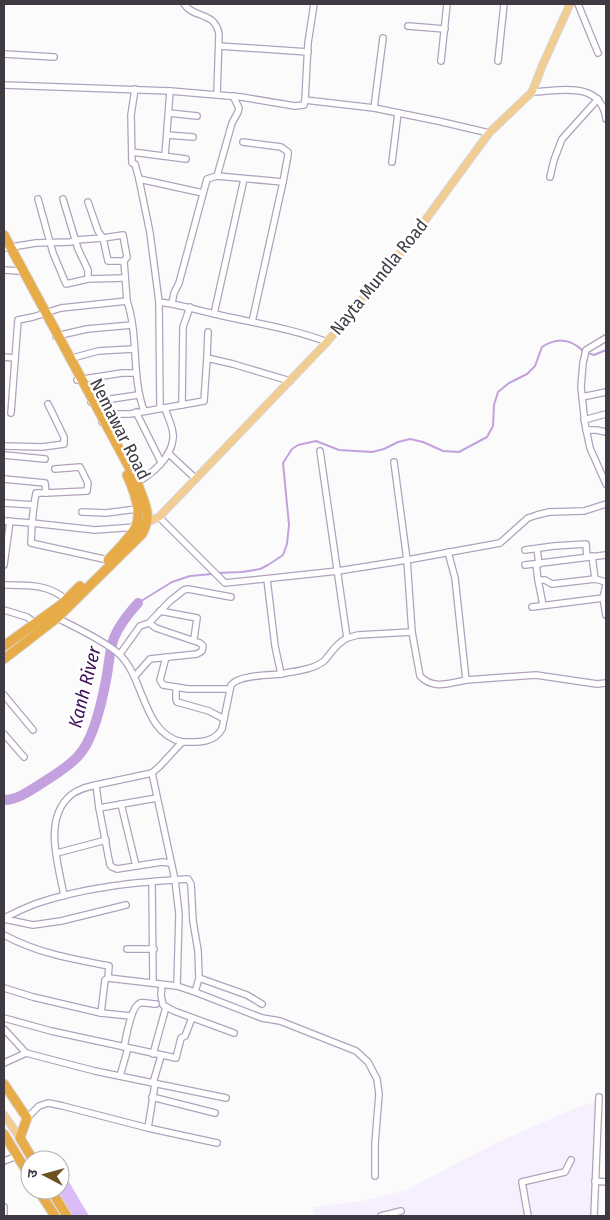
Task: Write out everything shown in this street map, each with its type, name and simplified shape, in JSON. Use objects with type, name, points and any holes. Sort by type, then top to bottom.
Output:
[{"type":"highway","name":"Nemawar Road","points":[[4,235],[6,247],[44,313]]},
{"type":"highway","name":"Nemawar Road","points":[[6,247],[92,402],[148,511],[148,522]]},
{"type":"highway","name":"Nemawar Road","points":[[134,484],[138,518],[136,526]]},
{"type":"highway","points":[[4,659],[142,534],[148,522]]},
{"type":"highway","points":[[4,646],[35,623],[53,616],[66,600],[108,560],[136,526]]},
{"type":"highway","points":[[4,1084],[27,1118],[20,1138],[27,1150]]},
{"type":"highway","points":[[4,1134],[20,1161]]},
{"type":"highway","points":[[45,1200],[55,1216]]},
{"type":"highway","points":[[57,1200],[67,1216]]},
{"type":"main road","name":"Nayta Mundla Road","points":[[136,526],[159,517],[327,342],[410,241],[489,133],[532,92],[542,64],[570,4]]},
{"type":"main road","points":[[4,1114],[20,1138]]},
{"type":"street","points":[[184,4],[214,22],[219,34],[217,94]]},
{"type":"street","points":[[4,85],[135,89],[217,94],[295,106],[304,105],[314,4]]},
{"type":"street","points":[[441,61],[447,4]]},
{"type":"street","points":[[498,61],[504,4]]},
{"type":"street","points":[[578,4],[598,54]]},
{"type":"street","points":[[408,26],[445,29]]},
{"type":"street","points":[[374,108],[383,38]]},
{"type":"street","points":[[219,46],[308,52]]},
{"type":"street","points":[[4,54],[54,56]]},
{"type":"street","points":[[134,484],[150,475],[168,453],[174,437],[162,408],[159,302],[150,233],[139,179],[135,164],[132,163],[131,115],[135,89]]},
{"type":"street","points":[[532,92],[578,90],[589,92],[605,109],[606,119]]},
{"type":"street","points":[[165,156],[170,91]]},
{"type":"street","points":[[217,176],[232,123],[238,112],[233,96]]},
{"type":"street","points":[[550,178],[554,160],[562,140],[598,100],[606,98]]},
{"type":"street","points":[[306,100],[374,108],[489,133]]},
{"type":"street","points":[[169,113],[197,116]]},
{"type":"street","points":[[392,162],[398,114]]},
{"type":"street","points":[[167,135],[193,137]]},
{"type":"street","points":[[244,142],[281,147],[286,150],[288,155],[252,322]]},
{"type":"street","points":[[132,152],[186,159]]},
{"type":"street","points":[[172,303],[202,193],[208,178],[217,176],[283,182]]},
{"type":"street","points":[[139,179],[202,193]]},
{"type":"street","points":[[214,314],[244,179]]},
{"type":"street","points":[[38,199],[53,253],[66,284],[88,279],[124,278]]},
{"type":"street","points":[[63,199],[78,249],[88,270],[88,279]]},
{"type":"street","points":[[88,202],[98,231],[103,238],[108,261],[124,261]]},
{"type":"street","points":[[6,247],[36,243],[71,242],[123,235],[127,257],[124,261],[126,274],[124,278],[131,314],[135,373],[138,395],[144,411]]},
{"type":"street","points":[[4,270],[19,271]]},
{"type":"street","points":[[11,413],[18,320],[61,308],[127,301]]},
{"type":"street","points":[[159,302],[172,303],[214,314],[290,329],[327,342]]},
{"type":"street","points":[[182,405],[183,327],[190,307]]},
{"type":"street","points":[[56,336],[87,329],[132,324]]},
{"type":"street","points":[[102,422],[117,414],[204,401],[208,332]]},
{"type":"street","points":[[606,338],[586,352],[582,363],[584,420],[590,448],[606,484]]},
{"type":"street","points":[[69,359],[98,351],[133,349]]},
{"type":"street","points":[[4,357],[14,358]]},
{"type":"street","points":[[207,358],[290,381]]},
{"type":"street","points":[[79,380],[122,372],[135,373]]},
{"type":"street","points":[[582,397],[606,392]]},
{"type":"street","points":[[92,402],[138,395]]},
{"type":"street","points":[[4,446],[42,447],[64,444],[64,437],[48,404]]},
{"type":"street","points":[[136,412],[161,462]]},
{"type":"street","points":[[584,420],[606,414]]},
{"type":"street","points":[[586,430],[606,432]]},
{"type":"street","points":[[320,451],[346,638]]},
{"type":"street","points":[[168,453],[196,479]]},
{"type":"street","points":[[4,455],[45,459]]},
{"type":"street","points":[[394,462],[407,560],[412,632],[420,676],[424,681],[440,685],[466,680],[536,675],[597,684],[606,683]]},
{"type":"street","points":[[55,469],[80,467],[88,483],[87,491],[36,493],[31,543],[108,560]]},
{"type":"street","points":[[4,479],[44,483],[46,492]]},
{"type":"street","points":[[4,503],[34,506]]},
{"type":"street","points":[[159,517],[225,583],[407,560],[500,543],[528,518],[549,512],[584,511],[606,504]]},
{"type":"street","points":[[82,512],[106,513],[137,509]]},
{"type":"street","points":[[4,565],[7,521],[95,530],[136,526]]},
{"type":"street","points":[[525,550],[586,544],[594,579]]},
{"type":"street","points":[[537,549],[538,580],[543,605]]},
{"type":"street","points":[[448,552],[455,578],[466,680]]},
{"type":"street","points":[[525,565],[606,555]]},
{"type":"street","points":[[267,579],[274,638],[281,674]]},
{"type":"street","points":[[538,580],[545,580],[552,584],[594,579],[606,583],[603,598],[606,615]]},
{"type":"street","points":[[4,585],[34,586],[50,589],[58,592],[66,600]]},
{"type":"street","points":[[120,654],[140,626],[148,623],[184,590],[231,597]]},
{"type":"street","points":[[532,607],[603,598]]},
{"type":"street","points":[[4,610],[27,617],[35,623]]},
{"type":"street","points":[[160,611],[197,618],[194,640]]},
{"type":"street","points":[[53,616],[120,654],[135,676],[152,719],[177,741],[212,740],[219,734],[222,729],[230,689],[234,681],[241,678],[281,674],[314,666],[323,662],[333,648],[346,638],[358,635],[412,632]]},
{"type":"street","points":[[135,676],[150,659],[200,653],[202,651],[202,644],[176,636],[148,623]]},
{"type":"street","points":[[166,657],[160,683],[176,687],[230,689]]},
{"type":"street","points":[[176,687],[177,702],[209,711],[224,720]]},
{"type":"street","points":[[4,695],[33,730]]},
{"type":"street","points":[[4,734],[24,757]]},
{"type":"street","points":[[64,896],[54,831],[60,810],[71,795],[80,790],[154,771],[177,741]]},
{"type":"street","points":[[154,771],[157,798],[175,880],[179,914],[177,986]]},
{"type":"street","points":[[96,785],[112,867],[117,869],[162,862],[170,863]]},
{"type":"street","points":[[99,808],[157,798]]},
{"type":"street","points":[[121,804],[136,866]]},
{"type":"street","points":[[57,853],[106,840]]},
{"type":"street","points":[[4,919],[34,904],[118,884],[188,879],[191,884],[193,921],[198,950],[199,978],[195,992]]},
{"type":"street","points":[[152,882],[153,983]]},
{"type":"street","points":[[4,919],[32,925],[60,921],[126,905]]},
{"type":"street","points":[[4,936],[23,946],[64,958],[109,966],[108,978],[105,980],[101,1013]]},
{"type":"street","points":[[127,949],[154,949]]},
{"type":"street","points":[[108,978],[177,986],[262,1018],[280,1021],[356,1051],[368,1062],[377,1079],[379,1094],[375,1144],[376,1176]]},
{"type":"street","points":[[199,978],[247,995],[262,1004]]},
{"type":"street","points":[[162,985],[163,1005],[234,1033]]},
{"type":"street","points":[[4,988],[101,1013],[131,1016]]},
{"type":"street","points":[[120,1076],[131,1016],[139,1003],[156,1004]]},
{"type":"street","points":[[153,1054],[166,1007]]},
{"type":"street","points":[[4,1018],[51,1031],[176,1058],[182,1038],[185,1036],[192,1018]]},
{"type":"street","points":[[4,1029],[26,1053],[120,1076],[226,1098]]},
{"type":"street","points":[[4,1063],[26,1053]]},
{"type":"street","points":[[148,1128],[154,1083],[161,1056]]},
{"type":"street","points":[[152,1097],[216,1112]]},
{"type":"street","points":[[594,1216],[599,1097]]},
{"type":"street","points":[[27,1118],[39,1106],[48,1103],[217,1143]]},
{"type":"street","points":[[4,1161],[17,1156]]},
{"type":"street","points":[[528,1216],[522,1182],[565,1172],[570,1160]]},
{"type":"street","points":[[595,1182],[606,1182]]},
{"type":"street","points":[[4,1207],[4,1213]]},
{"type":"street","points":[[381,1216],[400,1211]]},
{"type":"shaded area","points":[[599,1100],[594,1216],[314,1216],[312,1207],[363,1201],[406,1190],[496,1143]]},
{"type":"shaded area","points":[[70,1184],[89,1216],[72,1216],[62,1200],[70,1200]]},
{"type":"waterway","points":[[217,573],[260,569],[283,555],[287,544],[289,525],[283,463],[292,449],[298,445],[316,441],[339,450],[372,452],[410,439],[423,442],[443,451],[459,452],[487,437],[493,426],[494,405],[498,392],[509,383],[527,374],[535,366],[542,347],[558,340],[563,340],[573,343],[583,351]]},
{"type":"waterway","points":[[588,353],[594,355],[606,350]]},
{"type":"waterway","points":[[138,603],[172,582],[190,576],[212,574]]},
{"type":"waterway","name":"Kanh River","points":[[4,800],[24,794],[56,774],[75,759],[84,748],[100,709],[114,638],[121,624],[138,603]]}]
